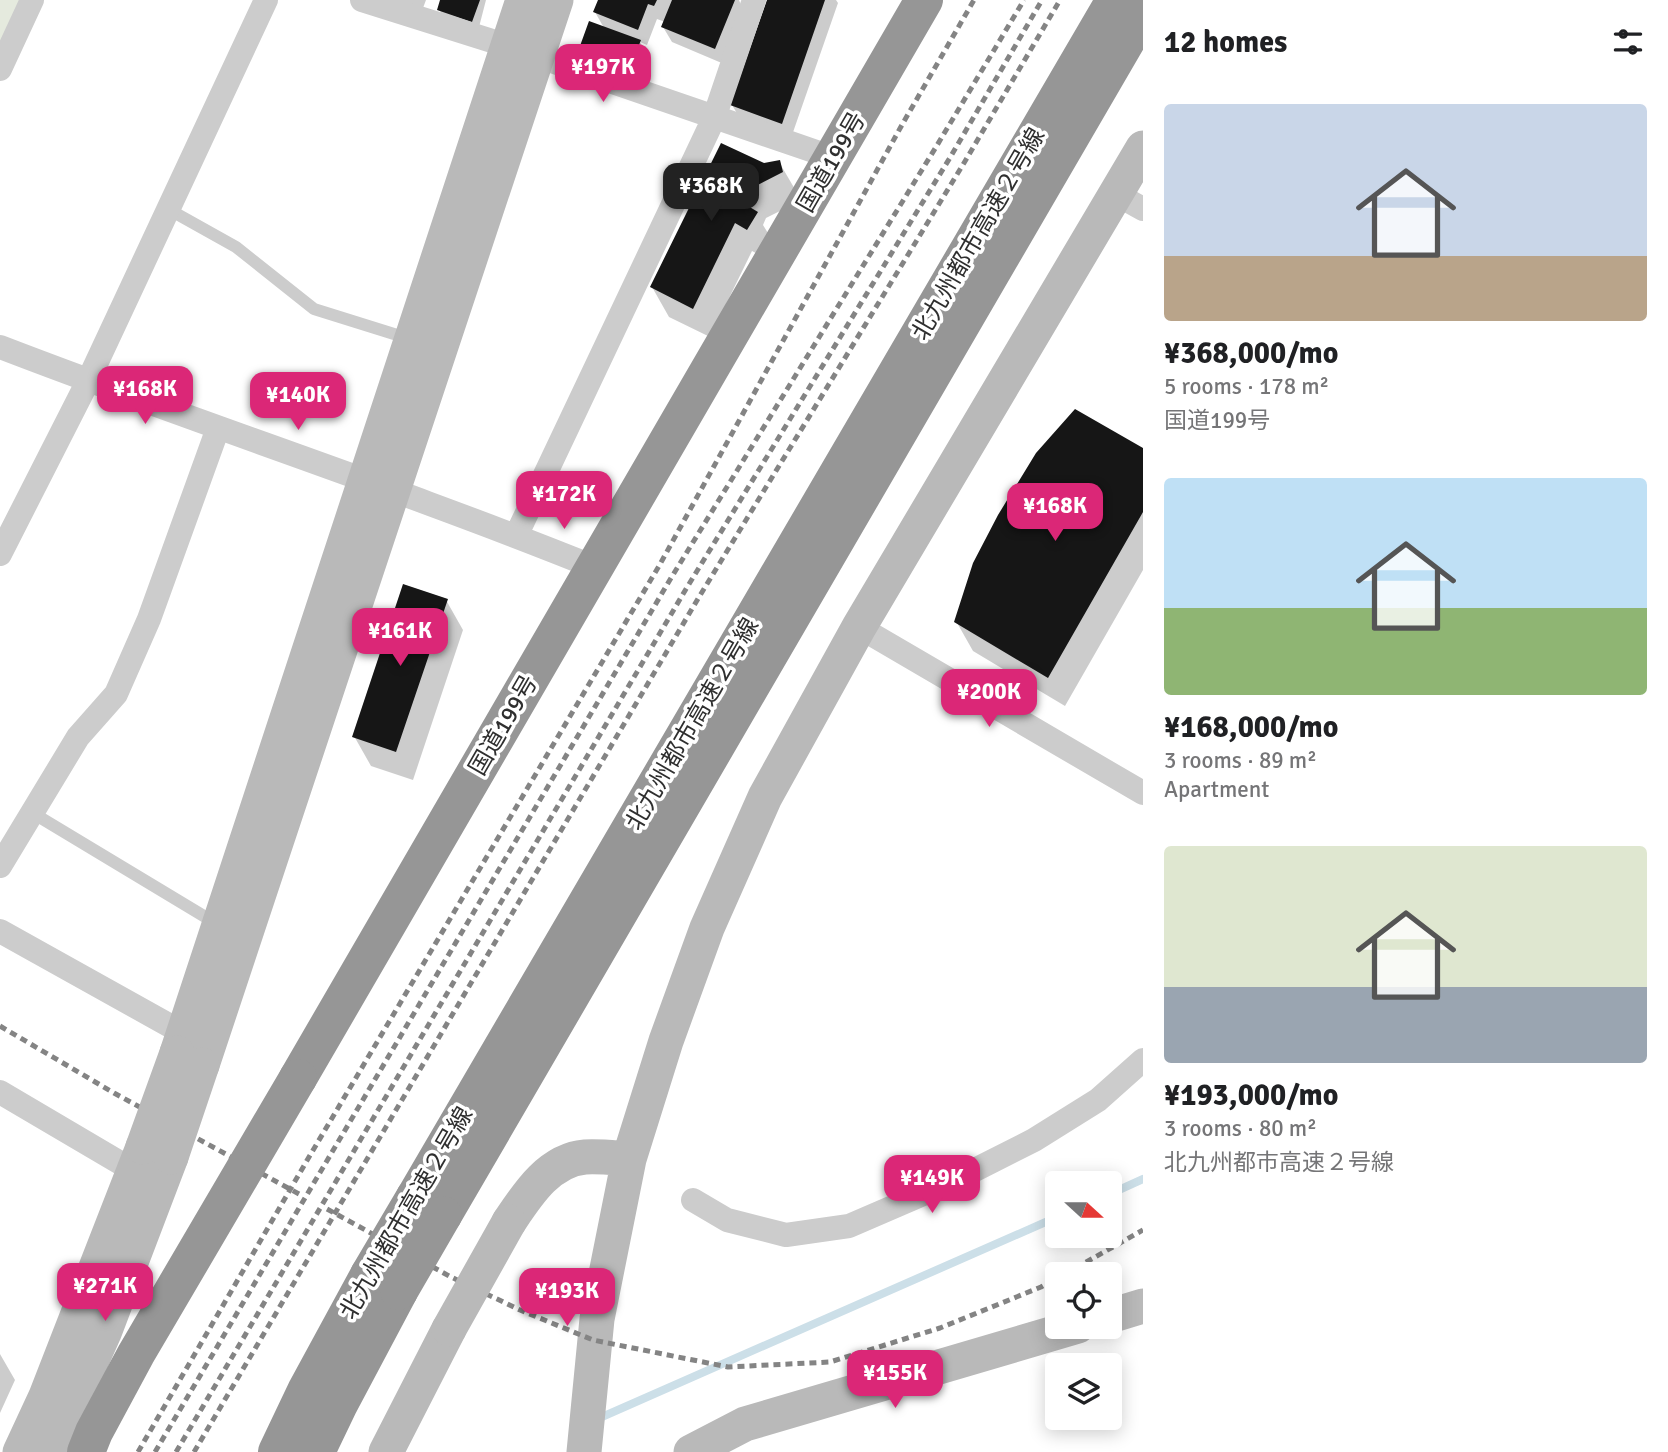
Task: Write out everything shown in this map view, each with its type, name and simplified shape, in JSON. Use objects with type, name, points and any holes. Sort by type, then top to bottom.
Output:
[{"type":"highway","name":"国道199号","points":[[86,1452],[136,1354],[924,0]]},
{"type":"highway","name":"北九州都市高速２号線","points":[[429,1206],[1115,0]]},
{"type":"highway","points":[[1121,51],[1143,12]]},
{"type":"highway","points":[[1121,51],[1143,21]]},
{"type":"highway","name":"北九州都市高速２号線","points":[[277,1452],[307,1388],[384,1283],[1121,51]]},
{"type":"highway","name":"北九州都市高速２号線","points":[[316,1452],[339,1404],[384,1283]]},
{"type":"street","points":[[0,69],[32,0]]},
{"type":"street","points":[[0,554],[88,381],[266,0]]},
{"type":"street","points":[[362,0],[522,51],[834,158]]},
{"type":"street","points":[[51,1452],[104,1333],[150,1158],[379,485],[522,51],[523,0]]},
{"type":"street","points":[[187,1051],[219,925],[379,485],[411,339],[522,51],[556,0]]},
{"type":"street","points":[[516,536],[714,118],[754,0]]},
{"type":"street","points":[[584,1452],[597,1319],[629,1159],[666,1041],[707,928],[765,797],[859,627],[1129,201],[1143,148]]},
{"type":"street","points":[[0,347],[379,485],[594,567]]},
{"type":"street","points":[[0,866],[78,737],[116,694],[149,619],[218,428]]},
{"type":"street","points":[[859,627],[1143,793]]},
{"type":"street","points":[[0,930],[187,1051]]},
{"type":"street","points":[[693,1199],[727,1220],[786,1235],[849,1226],[951,1182],[1034,1140],[1098,1100],[1143,1060]]},
{"type":"street","points":[[0,1092],[150,1158]]},
{"type":"street","points":[[386,1452],[449,1329],[509,1222],[530,1192],[555,1168],[583,1157],[629,1159]]},
{"type":"street","points":[[20,1452],[150,1158]]},
{"type":"street","points":[[1122,1312],[1143,1306]]},
{"type":"street","points":[[691,1452],[745,1424],[1045,1336]]},
{"type":"lane","points":[[168,209],[236,247],[314,309],[411,339]]},
{"type":"lane","points":[[31,812],[219,925]]},
{"type":"shaded area","points":[[0,0],[21,0],[0,49]]},
{"type":"building","points":[[440,0],[480,0],[472,22],[437,10]]},
{"type":"building","points":[[598,0],[657,0],[654,6],[648,4],[638,30],[593,12]]},
{"type":"building","points":[[672,0],[735,0],[715,49],[661,27]]},
{"type":"building","points":[[767,0],[825,0],[782,124],[730,105]]},
{"type":"building","points":[[589,21],[641,40],[637,50],[629,47],[619,73],[576,57]]},
{"type":"building","points":[[721,143],[764,163],[780,160],[783,172],[750,189],[743,203],[758,212],[747,230],[735,223],[693,309],[650,287]]},
{"type":"building","points":[[1075,409],[1143,448],[1143,512],[1048,678],[954,622],[973,563],[998,515],[1036,453]]},
{"type":"building","points":[[403,584],[448,599],[396,752],[352,737]]},
{"type":"waterway","points":[[1122,1189],[1143,1179]]},
{"type":"waterway","points":[[595,1420],[1045,1222]]},
{"type":"railway","points":[[138,1452],[309,1157],[659,566],[903,123],[974,0]]},
{"type":"railway","points":[[155,1452],[671,578],[1024,0]]},
{"type":"railway","points":[[176,1452],[686,589],[951,156],[1042,0]]},
{"type":"railway","points":[[194,1452],[699,597],[964,163],[1060,0]]},
{"type":"railway","points":[[0,1026],[114,1093],[299,1194]]},
{"type":"railway","points":[[327,1209],[451,1277],[520,1310],[593,1340],[728,1367],[830,1362],[940,1328],[1045,1285]]},
{"type":"railway","points":[[1086,1262],[1143,1230]]}]
